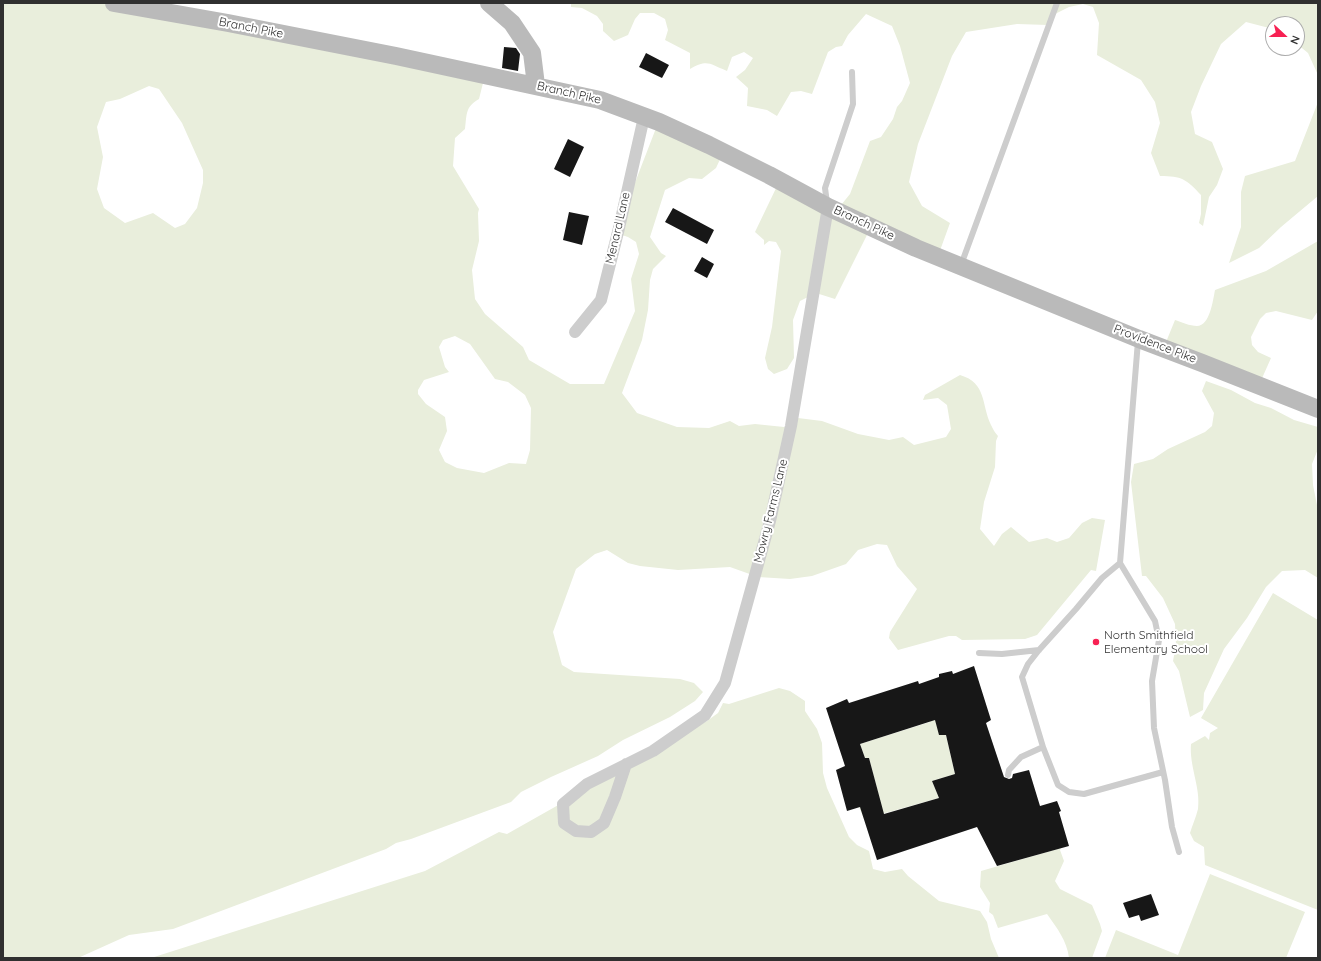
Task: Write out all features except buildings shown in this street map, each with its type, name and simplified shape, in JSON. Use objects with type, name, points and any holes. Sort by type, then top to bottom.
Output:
[{"type":"main road","name":"Branch Pike","points":[[114,3],[228,23],[396,56],[600,100],[709,145],[828,207],[916,248],[992,280]]},
{"type":"main road","points":[[489,3],[512,23],[532,53],[536,85]]},
{"type":"main road","name":"Providence Pike","points":[[992,280],[1318,409]]},
{"type":"street","name":"Menard Lane","points":[[576,332],[601,300],[644,117]]},
{"type":"street","name":"Mowry Farms Lane","points":[[626,764],[615,797],[604,823],[591,832],[576,831],[564,823],[564,804],[587,784],[626,764],[653,751],[705,715],[725,683],[770,521],[791,426],[828,207]]},
{"type":"lane","points":[[961,266],[1058,3]]},
{"type":"lane","points":[[828,207],[825,188],[853,104],[852,72]]},
{"type":"lane","points":[[1139,339],[1120,563],[1155,621],[1159,640],[1152,681],[1154,728],[1172,827],[1179,852]]},
{"type":"lane","points":[[1120,563],[1102,578],[1039,650],[1028,664],[1022,677],[1043,747],[1058,785],[1069,792],[1084,794],[1163,772]]},
{"type":"lane","points":[[979,653],[1002,654],[1039,650]]},
{"type":"lane","points":[[1008,775],[1009,770],[1021,757],[1043,747]]},
{"type":"green space","points":[[3,3],[113,3],[485,75],[479,99],[469,108],[465,129],[455,138],[453,166],[479,209],[479,241],[472,270],[475,299],[485,314],[523,347],[529,360],[570,384],[604,384],[635,311],[631,279],[639,254],[636,242],[622,235],[631,193],[658,123],[723,153],[716,168],[702,179],[689,178],[665,190],[650,237],[661,253],[666,256],[653,269],[650,280],[648,310],[642,340],[622,393],[637,413],[677,427],[709,428],[730,421],[739,426],[755,424],[784,427],[798,418],[822,421],[858,434],[889,440],[903,437],[914,445],[946,437],[951,429],[947,405],[938,398],[923,400],[925,395],[960,375],[975,383],[979,389],[991,425],[998,436],[996,441],[995,467],[984,502],[980,529],[994,546],[1002,534],[1011,527],[1029,542],[1047,538],[1057,542],[1069,538],[1082,523],[1092,518],[1105,520],[1096,571],[1091,570],[1037,635],[1025,639],[962,640],[956,636],[949,636],[898,650],[889,638],[890,632],[917,589],[897,566],[887,545],[877,544],[858,550],[846,564],[812,576],[790,579],[758,577],[730,567],[678,570],[640,566],[628,563],[607,550],[595,554],[576,569],[553,632],[562,665],[574,672],[680,679],[694,683],[703,692],[695,701],[670,717],[623,740],[598,756],[521,792],[511,802],[411,839],[396,843],[386,849],[173,929],[129,935],[78,958],[3,958]],"holes":[[[149,86],[159,89],[182,123],[203,170],[203,183],[197,208],[185,224],[175,228],[153,213],[125,223],[104,208],[97,189],[103,157],[97,127],[106,102],[120,99]],[[455,336],[470,344],[495,379],[508,382],[525,395],[531,408],[530,450],[526,464],[509,463],[484,473],[457,468],[445,462],[439,450],[447,431],[445,417],[426,404],[418,394],[418,390],[424,380],[449,372],[445,367],[439,347],[443,340]]]},
{"type":"green space","points":[[571,3],[1318,3],[1318,75],[1308,53],[1305,51],[1305,16],[1265,16],[1265,27],[1246,22],[1221,44],[1201,86],[1191,112],[1195,134],[1212,142],[1223,169],[1217,185],[1209,197],[1203,226],[1199,223],[1201,214],[1201,195],[1191,185],[1179,178],[1160,176],[1151,153],[1160,123],[1155,102],[1141,80],[1097,55],[1099,23],[1093,7],[1083,4],[1069,7],[1055,14],[1048,25],[1017,24],[966,32],[952,56],[918,144],[909,182],[922,206],[950,223],[938,256],[871,227],[835,299],[816,293],[800,301],[793,320],[794,358],[787,369],[774,374],[768,369],[765,358],[772,327],[781,251],[776,242],[769,241],[764,245],[764,240],[755,232],[779,182],[837,210],[850,194],[870,141],[881,137],[893,119],[897,107],[902,101],[910,83],[900,46],[892,26],[866,14],[848,35],[842,46],[836,47],[828,52],[812,94],[801,91],[791,92],[777,116],[767,110],[747,106],[748,88],[736,77],[745,70],[753,58],[744,52],[732,57],[727,71],[705,63],[690,69],[690,53],[665,40],[668,30],[665,19],[654,13],[640,13],[635,19],[628,35],[614,41],[603,31],[603,24],[597,16],[582,8],[571,7]]},
{"type":"green space","points":[[1318,102],[1318,196],[1281,227],[1259,248],[1229,263],[1241,227],[1241,192],[1245,176],[1295,161]]},
{"type":"green space","points":[[1318,241],[1318,311],[1312,320],[1276,311],[1266,313],[1260,319],[1251,337],[1252,345],[1258,352],[1271,358],[1259,385],[1164,347],[1175,320],[1197,326],[1205,322],[1212,306],[1215,290],[1266,271]]},
{"type":"green space","points":[[1206,381],[1231,390],[1255,403],[1271,408],[1294,420],[1318,427],[1318,449],[1312,464],[1313,485],[1318,510],[1318,578],[1305,570],[1282,571],[1266,587],[1247,618],[1224,649],[1204,693],[1203,710],[1190,717],[1179,671],[1173,661],[1176,645],[1175,624],[1163,598],[1146,576],[1142,576],[1131,482],[1134,464],[1153,459],[1168,449],[1205,432],[1212,426],[1214,413],[1202,391]]},
{"type":"green space","points":[[1273,593],[1318,620],[1318,910],[1205,865],[1204,847],[1194,841],[1190,833],[1198,809],[1198,793],[1192,760],[1191,744],[1205,736],[1209,740],[1210,733],[1218,728],[1201,718]]},
{"type":"green space","points":[[779,688],[790,691],[805,701],[805,711],[817,729],[822,743],[823,773],[827,788],[849,837],[857,845],[869,851],[873,869],[885,872],[902,869],[908,876],[939,901],[980,911],[987,922],[991,939],[999,958],[151,958],[425,871],[499,832],[507,834],[707,721],[718,713],[723,703],[729,704]]},
{"type":"green space","points":[[924,704],[946,735],[955,774],[932,781],[939,798],[864,819],[859,807],[880,800],[869,758],[865,758],[860,744],[930,722]]},
{"type":"green space","points":[[1061,848],[1060,850],[1064,861],[1055,881],[1060,889],[1092,905],[1102,931],[1092,958],[1069,958],[1064,940],[1047,914],[998,928],[993,915],[989,912],[990,903],[980,887],[981,871]]},
{"type":"green space","points":[[1210,874],[1305,912],[1286,958],[1105,958],[1116,930],[1178,955]]},
{"type":"place","name":"North Smithfield Elementary School","points":[[1096,642]]}]
